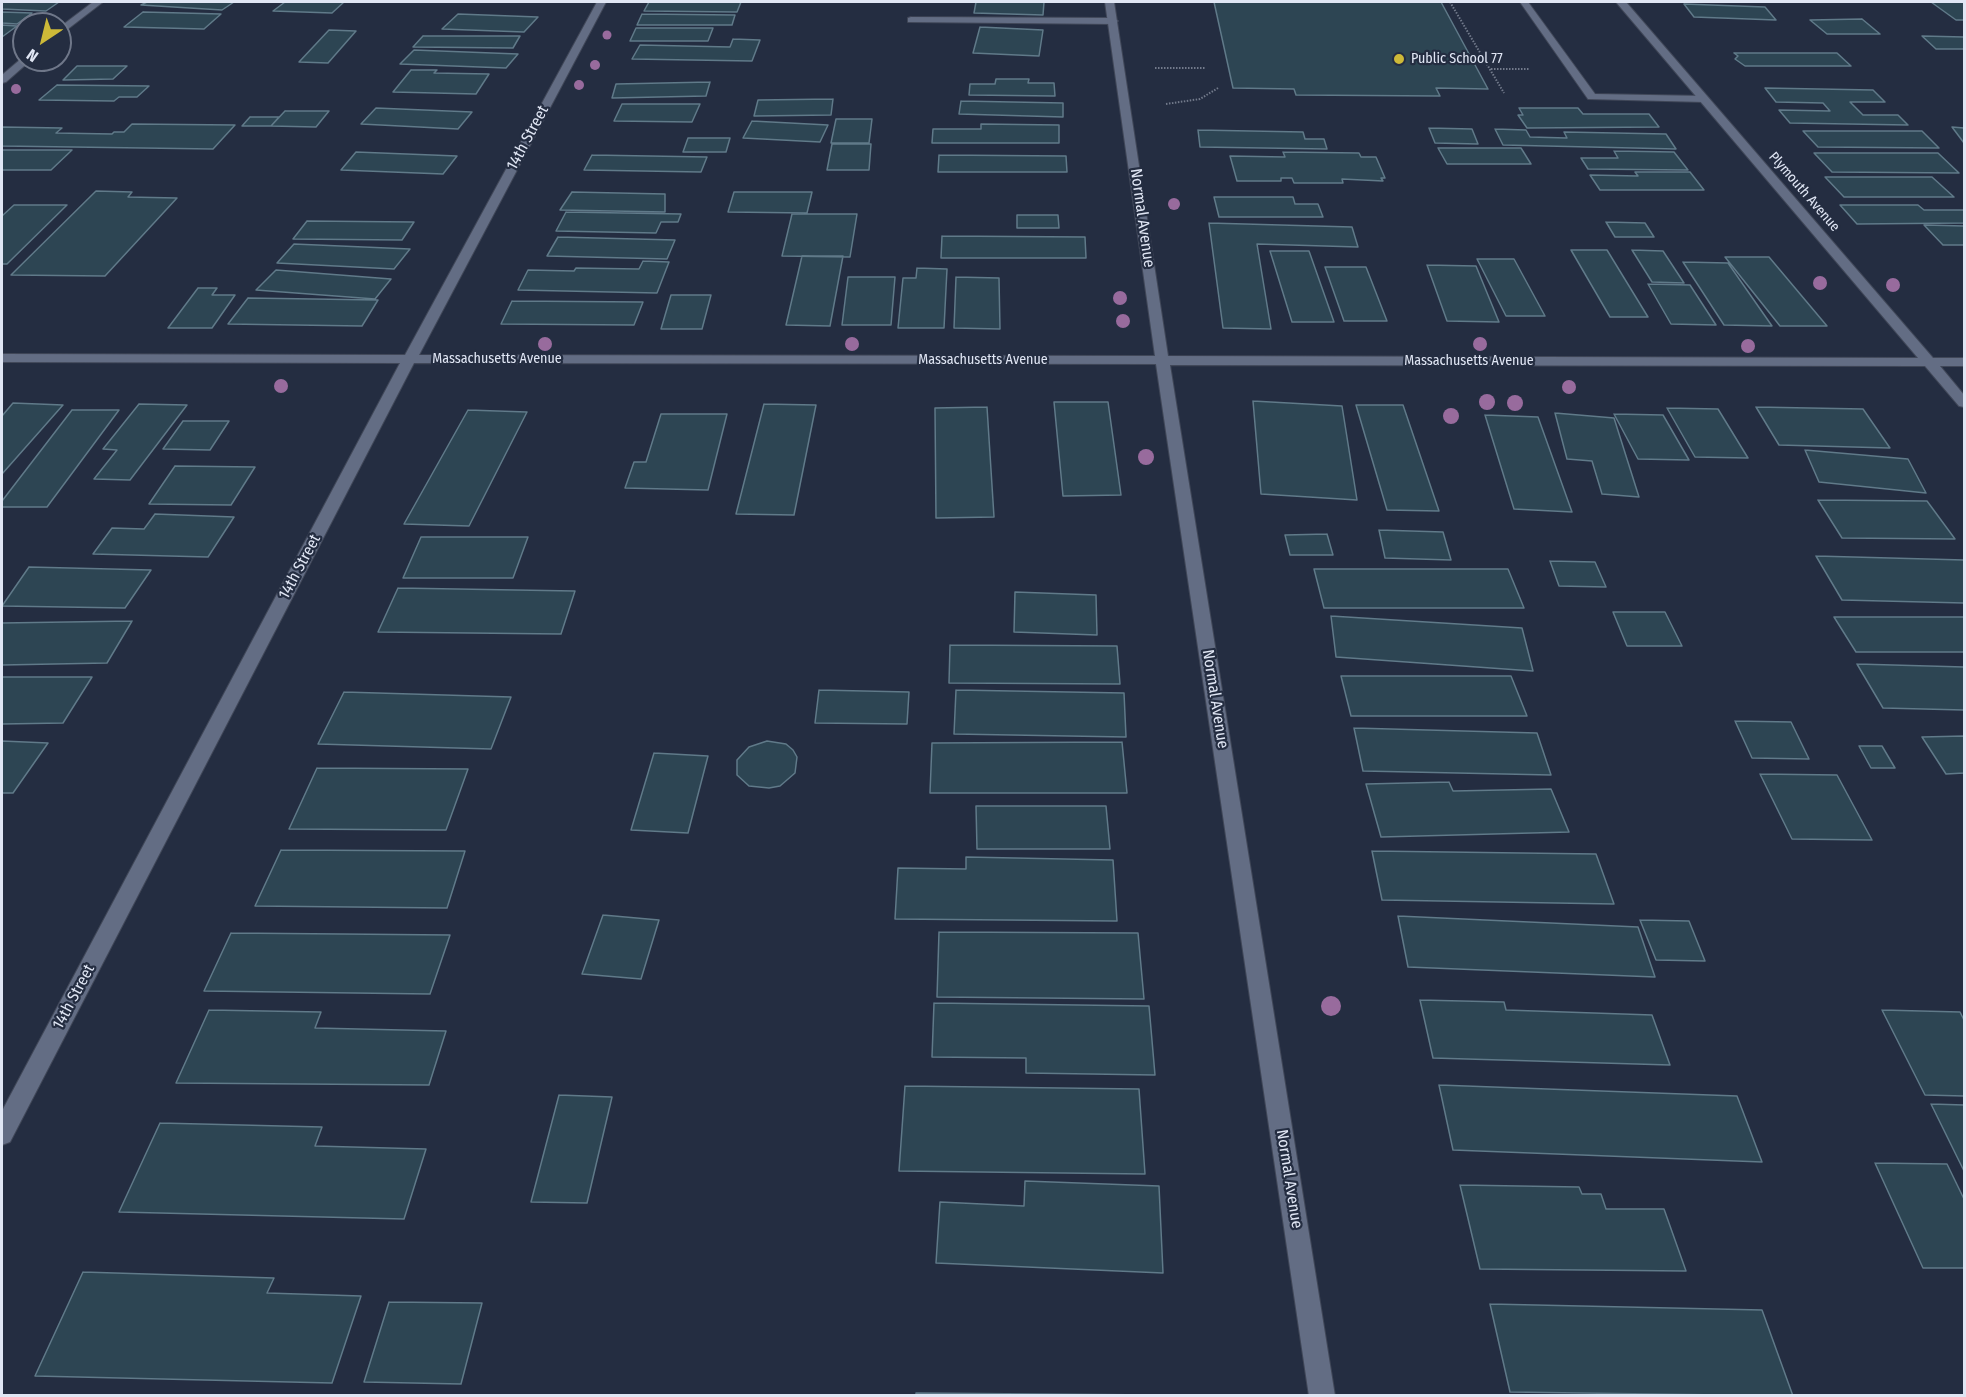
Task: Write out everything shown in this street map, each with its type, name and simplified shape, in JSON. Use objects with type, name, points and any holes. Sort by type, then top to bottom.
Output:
[{"type":"street","points":[[72,23],[98,2]]},
{"type":"street","name":"14th Street","points":[[2,1134],[410,359],[601,2]]},
{"type":"street","name":"Normal Avenue","points":[[1110,2],[1162,360],[1322,1395]]},
{"type":"street","points":[[1524,2],[1592,97],[1704,99]]},
{"type":"street","name":"Plymouth Avenue","points":[[1621,2],[1965,403]]},
{"type":"street","points":[[911,20],[1113,21]]},
{"type":"street","points":[[2,350],[9,358]]},
{"type":"street","name":"Massachusetts Avenue","points":[[9,358],[1965,362]]},
{"type":"path","points":[[1450,2],[1504,93]]},
{"type":"path","points":[[1152,68],[1206,68]]},
{"type":"path","points":[[1490,69],[1537,70]]},
{"type":"path","points":[[1166,104],[1200,99],[1218,88]]},
{"type":"building","points":[[2,2],[59,2],[46,11],[2,9]]},
{"type":"building","points":[[147,2],[234,2],[222,10],[141,5]]},
{"type":"building","points":[[285,2],[344,2],[332,13],[273,11]]},
{"type":"building","points":[[649,2],[741,2],[737,12],[644,11]]},
{"type":"building","points":[[976,2],[1044,2],[1043,15],[974,13]]},
{"type":"building","points":[[1214,2],[1441,2],[1488,89],[1436,88],[1440,96],[1296,95],[1294,89],[1233,88]]},
{"type":"building","points":[[1931,2],[1964,2],[1964,20],[1956,20]]},
{"type":"building","points":[[1684,4],[1765,7],[1776,20],[1694,17]]},
{"type":"building","points":[[2,12],[12,12],[12,24],[2,23]]},
{"type":"building","points":[[143,12],[221,14],[204,29],[124,27]]},
{"type":"building","points":[[458,14],[538,17],[524,32],[442,29]]},
{"type":"building","points":[[642,14],[735,15],[732,25],[637,25]]},
{"type":"building","points":[[1862,19],[1880,34],[1827,34],[1810,20]]},
{"type":"building","points":[[2,25],[12,26],[12,30],[2,37]]},
{"type":"building","points":[[980,27],[1043,30],[1039,56],[973,53]]},
{"type":"building","points":[[636,28],[713,28],[708,41],[630,41]]},
{"type":"building","points":[[329,30],[356,31],[328,63],[299,62]]},
{"type":"building","points":[[423,36],[520,36],[513,48],[413,47]]},
{"type":"building","points":[[1922,36],[1964,37],[1964,49],[1936,49]]},
{"type":"building","points":[[733,39],[760,40],[752,61],[632,59],[640,45],[730,47]]},
{"type":"building","points":[[414,50],[518,54],[506,68],[400,64]]},
{"type":"building","points":[[1734,53],[1837,53],[1851,66],[1745,66],[1735,59],[1738,56]]},
{"type":"building","points":[[77,66],[127,66],[113,79],[63,80]]},
{"type":"building","points":[[411,70],[437,70],[434,73],[489,74],[476,94],[393,92]]},
{"type":"building","points":[[996,79],[1029,79],[1028,83],[1054,83],[1055,96],[969,95],[970,84],[995,84]]},
{"type":"building","points":[[710,82],[706,96],[612,98],[616,84]]},
{"type":"building","points":[[57,85],[149,86],[137,97],[119,97],[114,101],[39,100]]},
{"type":"building","points":[[1765,88],[1873,90],[1885,102],[1850,102],[1863,115],[1898,115],[1908,125],[1790,123],[1779,110],[1830,111],[1823,103],[1776,102]]},
{"type":"building","points":[[833,99],[831,115],[754,116],[758,100]]},
{"type":"building","points":[[961,101],[1063,103],[1063,117],[959,114]]},
{"type":"building","points":[[622,104],[700,104],[692,122],[614,121]]},
{"type":"building","points":[[376,108],[472,112],[458,129],[361,124]]},
{"type":"building","points":[[1519,108],[1578,108],[1583,114],[1649,114],[1659,127],[1527,128],[1518,115],[1523,115]]},
{"type":"building","points":[[285,111],[329,111],[316,127],[271,126]]},
{"type":"building","points":[[250,117],[279,117],[271,126],[242,126]]},
{"type":"building","points":[[836,119],[872,119],[869,143],[831,143]]},
{"type":"building","points":[[752,121],[828,125],[820,142],[743,138]]},
{"type":"building","points":[[132,124],[235,125],[213,149],[2,146],[2,127],[62,128],[56,133],[112,134],[124,132]]},
{"type":"building","points":[[981,124],[1059,125],[1059,143],[932,143],[933,129],[981,129]]},
{"type":"building","points":[[1952,127],[1964,128],[1964,143]]},
{"type":"building","points":[[1429,128],[1472,129],[1478,144],[1435,143]]},
{"type":"building","points":[[1495,129],[1526,130],[1530,137],[1567,138],[1564,132],[1666,134],[1676,149],[1503,145]]},
{"type":"building","points":[[1198,130],[1303,132],[1305,139],[1324,139],[1327,149],[1200,147]]},
{"type":"building","points":[[1803,131],[1922,131],[1939,148],[1818,147]]},
{"type":"building","points":[[688,138],[730,138],[726,152],[683,152]]},
{"type":"building","points":[[832,144],[871,144],[869,170],[827,170]]},
{"type":"building","points":[[1438,148],[1521,148],[1531,164],[1447,164]]},
{"type":"building","points":[[2,150],[72,150],[51,170],[2,170]]},
{"type":"building","points":[[1614,151],[1674,152],[1688,170],[1588,169],[1581,158],[1618,158]]},
{"type":"building","points":[[356,152],[457,156],[443,174],[341,170]]},
{"type":"building","points":[[1283,152],[1359,153],[1361,157],[1376,157],[1385,178],[1381,178],[1383,181],[1342,179],[1343,183],[1294,183],[1292,178],[1281,178],[1281,181],[1237,181],[1230,156],[1285,157]]},
{"type":"building","points":[[1814,153],[1938,153],[1959,173],[1832,172]]},
{"type":"building","points":[[592,155],[707,157],[701,172],[584,170]]},
{"type":"building","points":[[939,155],[1066,156],[1067,172],[938,172]]},
{"type":"building","points":[[1635,172],[1690,172],[1704,190],[1600,190],[1590,175],[1638,176]]},
{"type":"building","points":[[1825,177],[1932,177],[1954,197],[1844,197]]},
{"type":"building","points":[[96,191],[132,192],[128,197],[177,198],[105,276],[11,275]]},
{"type":"building","points":[[572,192],[665,194],[665,212],[560,210]]},
{"type":"building","points":[[734,192],[812,192],[807,213],[728,212]]},
{"type":"building","points":[[1214,197],[1293,197],[1295,204],[1318,204],[1323,217],[1219,217]]},
{"type":"building","points":[[14,205],[67,205],[7,264],[2,264],[2,216]]},
{"type":"building","points":[[1840,205],[1918,205],[1924,210],[1964,210],[1964,223],[1857,224]]},
{"type":"building","points":[[566,212],[681,214],[678,222],[661,222],[656,233],[556,231]]},
{"type":"building","points":[[792,214],[857,214],[850,257],[782,256]]},
{"type":"building","points":[[1017,215],[1058,215],[1059,228],[1017,228]]},
{"type":"building","points":[[307,221],[414,222],[402,240],[293,239]]},
{"type":"building","points":[[1606,222],[1645,223],[1654,237],[1615,237]]},
{"type":"building","points":[[1209,223],[1352,227],[1358,247],[1257,244],[1271,329],[1223,328]]},
{"type":"building","points":[[1924,225],[1964,226],[1964,245],[1943,245]]},
{"type":"building","points":[[942,236],[1085,237],[1086,258],[941,258]]},
{"type":"building","points":[[558,237],[675,240],[667,259],[547,256]]},
{"type":"building","points":[[294,244],[410,249],[394,269],[277,263]]},
{"type":"building","points":[[1571,250],[1607,250],[1648,317],[1610,317]]},
{"type":"building","points":[[1632,250],[1663,251],[1684,283],[1652,282]]},
{"type":"building","points":[[1270,251],[1309,251],[1334,322],[1292,322]]},
{"type":"building","points":[[802,256],[843,256],[830,326],[786,325]]},
{"type":"building","points":[[1725,257],[1769,257],[1827,326],[1780,326]]},
{"type":"building","points":[[1477,259],[1514,259],[1545,316],[1506,316]]},
{"type":"building","points":[[643,261],[669,262],[657,293],[518,290],[528,270],[639,269]]},
{"type":"building","points":[[1683,262],[1728,263],[1772,326],[1724,325]]},
{"type":"building","points":[[1427,265],[1476,266],[1499,322],[1447,321]]},
{"type":"building","points":[[1325,267],[1366,267],[1387,321],[1344,321]]},
{"type":"building","points":[[917,268],[947,269],[944,328],[898,328],[903,278],[916,278]]},
{"type":"building","points":[[276,270],[391,279],[375,299],[256,290]]},
{"type":"building","points":[[848,277],[895,277],[891,325],[842,325]]},
{"type":"building","points":[[956,277],[999,278],[1000,329],[954,328]]},
{"type":"building","points":[[1648,284],[1690,285],[1716,325],[1671,324]]},
{"type":"building","points":[[198,288],[217,288],[212,295],[235,295],[212,328],[168,328]]},
{"type":"building","points":[[671,295],[711,295],[702,329],[661,329]]},
{"type":"building","points":[[248,298],[378,300],[362,326],[228,324]]},
{"type":"building","points":[[512,301],[643,302],[634,325],[501,324]]},
{"type":"building","points":[[1253,401],[1342,406],[1357,500],[1261,494]]},
{"type":"building","points":[[1054,402],[1108,402],[1121,495],[1063,496]]},
{"type":"building","points":[[13,403],[63,405],[2,474],[2,416]]},
{"type":"building","points":[[139,404],[187,405],[130,480],[94,479],[117,450],[103,449]]},
{"type":"building","points":[[764,404],[816,405],[794,515],[736,514]]},
{"type":"building","points":[[1356,405],[1403,405],[1439,511],[1387,510]]},
{"type":"building","points":[[987,407],[994,517],[936,518],[935,408]]},
{"type":"building","points":[[1756,407],[1863,409],[1890,448],[1779,445]]},
{"type":"building","points":[[1667,408],[1718,409],[1748,458],[1695,457]]},
{"type":"building","points":[[72,410],[119,410],[47,507],[2,507],[2,501]]},
{"type":"building","points":[[468,410],[527,412],[469,526],[404,524]]},
{"type":"building","points":[[1555,413],[1614,418],[1639,497],[1602,494],[1592,461],[1567,459]]},
{"type":"building","points":[[661,414],[727,414],[708,490],[625,488],[634,462],[646,462]]},
{"type":"building","points":[[1614,414],[1663,415],[1689,460],[1638,459]]},
{"type":"building","points":[[1485,415],[1538,417],[1572,512],[1514,509]]},
{"type":"building","points":[[183,421],[229,421],[210,450],[163,449]]},
{"type":"building","points":[[1805,450],[1908,459],[1926,493],[1819,482]]},
{"type":"building","points":[[175,466],[255,467],[231,505],[149,504]]},
{"type":"building","points":[[1818,500],[1927,501],[1955,539],[1842,538]]},
{"type":"building","points":[[155,514],[234,517],[208,557],[93,554],[112,528],[144,529]]},
{"type":"building","points":[[1379,530],[1443,532],[1451,560],[1385,558]]},
{"type":"building","points":[[1327,534],[1333,555],[1290,555],[1285,535]]},
{"type":"building","points":[[421,537],[528,537],[513,578],[403,578]]},
{"type":"building","points":[[1816,556],[1964,560],[1964,603],[1842,600]]},
{"type":"building","points":[[1550,561],[1595,562],[1606,587],[1559,586]]},
{"type":"building","points":[[29,567],[151,570],[125,608],[2,606]]},
{"type":"building","points":[[1314,569],[1508,569],[1524,608],[1324,608]]},
{"type":"building","points":[[398,588],[575,591],[561,634],[378,632]]},
{"type":"building","points":[[1015,592],[1096,595],[1097,635],[1014,632]]},
{"type":"building","points":[[1613,612],[1665,612],[1682,646],[1627,646]]},
{"type":"building","points":[[1331,616],[1522,628],[1533,671],[1336,657]]},
{"type":"building","points":[[1834,617],[1964,617],[1964,652],[1856,652]]},
{"type":"building","points":[[132,621],[107,663],[2,665],[2,623]]},
{"type":"building","points":[[950,645],[1117,646],[1120,684],[949,683]]},
{"type":"building","points":[[1857,664],[1964,667],[1964,710],[1883,708]]},
{"type":"building","points":[[1341,676],[1511,676],[1527,716],[1351,716]]},
{"type":"building","points":[[2,677],[92,677],[63,723],[2,724]]},
{"type":"building","points":[[819,690],[909,692],[907,724],[815,723]]},
{"type":"building","points":[[956,690],[1124,693],[1126,737],[954,734]]},
{"type":"building","points":[[344,692],[511,697],[491,749],[318,744]]},
{"type":"building","points":[[1735,721],[1791,722],[1809,759],[1752,758]]},
{"type":"building","points":[[1354,728],[1537,733],[1551,775],[1363,771]]},
{"type":"building","points":[[1964,736],[1964,773],[1946,774],[1922,737]]},
{"type":"building","points":[[2,741],[48,743],[13,793],[2,793]]},
{"type":"building","points":[[767,741],[786,744],[793,750],[797,757],[795,773],[780,786],[769,788],[749,786],[737,775],[737,760],[749,747]]},
{"type":"building","points":[[1122,742],[1127,793],[930,793],[932,743]]},
{"type":"building","points":[[1859,746],[1882,746],[1895,768],[1871,768]]},
{"type":"building","points":[[654,753],[708,756],[688,833],[631,830]]},
{"type":"building","points":[[317,768],[468,769],[446,830],[289,829]]},
{"type":"building","points":[[1760,774],[1837,775],[1872,840],[1792,839]]},
{"type":"building","points":[[1449,782],[1453,791],[1551,789],[1569,832],[1381,837],[1366,784]]},
{"type":"building","points":[[976,806],[1106,806],[1110,849],[977,849]]},
{"type":"building","points":[[281,850],[465,851],[447,908],[255,906]]},
{"type":"building","points":[[1372,851],[1596,854],[1614,904],[1382,900]]},
{"type":"building","points":[[966,857],[1113,860],[1117,921],[895,919],[898,868],[966,869]]},
{"type":"building","points":[[603,915],[659,920],[641,979],[582,974]]},
{"type":"building","points":[[1398,916],[1638,927],[1655,977],[1408,967]]},
{"type":"building","points":[[1640,920],[1689,921],[1705,961],[1656,960]]},
{"type":"building","points":[[939,932],[1138,933],[1144,999],[937,997]]},
{"type":"building","points":[[231,933],[450,935],[430,994],[204,991]]},
{"type":"building","points":[[1420,1000],[1504,1002],[1506,1010],[1652,1015],[1670,1065],[1433,1058]]},
{"type":"building","points":[[934,1003],[1149,1006],[1155,1075],[1026,1073],[1026,1058],[932,1057]]},
{"type":"building","points":[[209,1010],[321,1012],[315,1028],[446,1031],[429,1085],[176,1083]]},
{"type":"building","points":[[1882,1010],[1960,1012],[1964,1020],[1964,1096],[1925,1095]]},
{"type":"building","points":[[1439,1085],[1737,1096],[1762,1162],[1453,1150]]},
{"type":"building","points":[[905,1086],[1139,1089],[1145,1174],[899,1171]]},
{"type":"building","points":[[559,1095],[612,1097],[587,1203],[531,1202]]},
{"type":"building","points":[[1931,1104],[1964,1105],[1964,1171]]},
{"type":"building","points":[[160,1123],[322,1127],[315,1146],[426,1149],[404,1219],[119,1212]]},
{"type":"building","points":[[1875,1163],[1947,1164],[1964,1199],[1964,1268],[1923,1268]]},
{"type":"building","points":[[1025,1181],[1159,1186],[1163,1273],[936,1263],[940,1202],[1024,1206]]},
{"type":"building","points":[[1460,1185],[1579,1187],[1582,1194],[1601,1194],[1606,1209],[1664,1209],[1686,1271],[1480,1269]]},
{"type":"building","points":[[83,1272],[274,1278],[267,1293],[361,1296],[332,1383],[35,1376]]},
{"type":"building","points":[[389,1302],[482,1303],[461,1384],[364,1382]]},
{"type":"building","points":[[1490,1304],[1762,1310],[1793,1396],[1510,1392]]},
{"type":"building","points":[[916,1393],[1158,1395],[1158,1396],[916,1396]]},
{"type":"place","name":"Public School 77","points":[[1399,59]]}]
